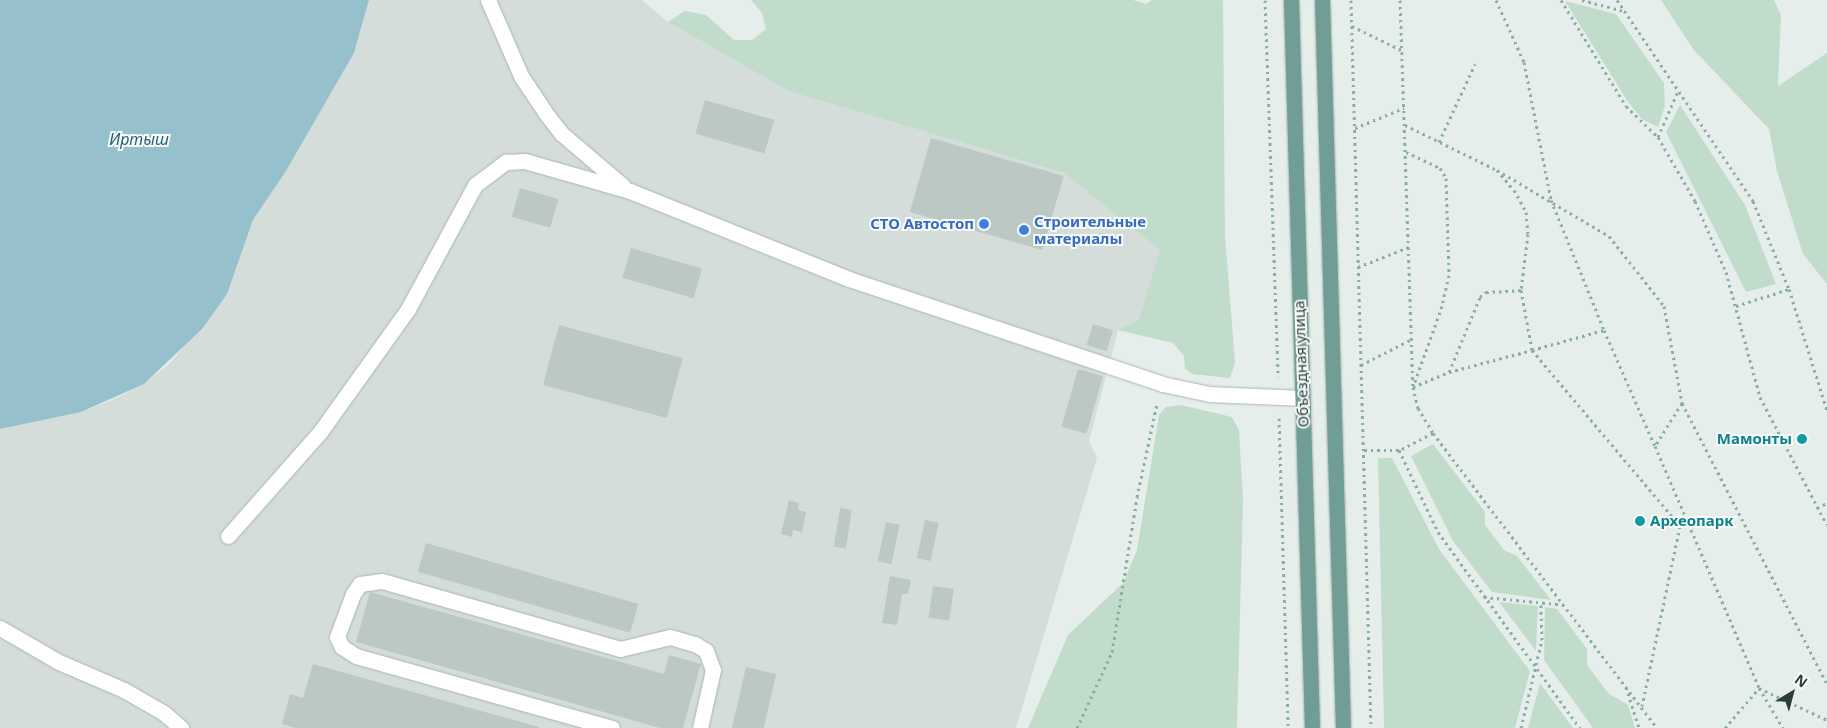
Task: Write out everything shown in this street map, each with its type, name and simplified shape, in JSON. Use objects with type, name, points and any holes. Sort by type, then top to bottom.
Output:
[{"type":"main road","name":"Объездная улица","points":[[1291,0],[1312,728]]},
{"type":"main road","name":"Объездная улица","points":[[1322,0],[1343,728]]},
{"type":"lane","points":[[488,0],[521,76],[547,115],[584,154],[630,192]]},
{"type":"lane","points":[[228,536],[320,432],[370,365],[408,309],[475,185],[487,172],[506,162],[524,161],[630,192],[849,280],[1162,384],[1210,394],[1302,398]]},
{"type":"lane","points":[[612,728],[356,656],[339,642],[340,624],[360,584],[382,581],[620,649],[670,637],[695,644],[706,651],[713,670],[700,728]]},
{"type":"lane","points":[[0,628],[59,662],[124,690],[164,712],[182,728]]},
{"type":"path","points":[[1265,0],[1288,728]]},
{"type":"path","points":[[1351,0],[1371,728]]},
{"type":"path","points":[[1400,0],[1400,50],[1406,152],[1412,387],[1418,408],[1433,433],[1566,605],[1657,728]]},
{"type":"path","points":[[1496,0],[1524,62],[1551,200],[1604,330],[1690,523],[1760,688],[1782,728]]},
{"type":"path","points":[[1561,0],[1626,106],[1658,137],[1707,224],[1736,306],[1760,397],[1827,526]]},
{"type":"path","points":[[1582,0],[1625,12]]},
{"type":"path","points":[[1617,0],[1752,201],[1789,289],[1827,410]]},
{"type":"path","points":[[1352,26],[1400,50]]},
{"type":"path","points":[[1439,142],[1475,64]]},
{"type":"path","points":[[1658,137],[1678,90]]},
{"type":"path","points":[[1355,128],[1404,108]]},
{"type":"path","points":[[1405,125],[1497,170],[1551,200],[1618,243],[1664,306],[1682,402],[1827,684]]},
{"type":"path","points":[[1406,152],[1440,168],[1446,178],[1449,275],[1442,306],[1412,387]]},
{"type":"path","points":[[1497,170],[1526,212],[1528,234],[1521,290],[1532,350],[1680,526]]},
{"type":"path","points":[[1358,267],[1409,247]]},
{"type":"path","points":[[1736,306],[1789,289]]},
{"type":"path","points":[[1449,372],[1480,297],[1486,292],[1521,290]]},
{"type":"path","points":[[1412,387],[1449,372],[1604,330]]},
{"type":"path","points":[[1361,365],[1412,339]]},
{"type":"path","points":[[1077,728],[1112,652],[1137,496],[1162,384]]},
{"type":"path","points":[[1656,446],[1682,402]]},
{"type":"path","points":[[1364,450],[1399,450],[1433,433]]},
{"type":"path","points":[[1399,450],[1447,549],[1580,728]]},
{"type":"path","points":[[1817,508],[1827,503]]},
{"type":"path","points":[[1680,526],[1690,523]]},
{"type":"path","points":[[1642,707],[1680,526]]},
{"type":"path","points":[[1483,597],[1566,605]]},
{"type":"path","points":[[1520,728],[1542,640],[1541,603]]},
{"type":"path","points":[[1625,684],[1639,728]]},
{"type":"path","points":[[1760,688],[1827,720]]},
{"type":"path","points":[[1725,728],[1760,688]]},
{"type":"shaded area","points":[[369,0],[642,0],[668,22],[788,91],[1064,173],[1161,250],[1139,319],[1118,330],[1089,441],[1097,458],[1016,728],[0,728],[0,429],[81,412],[112,400],[144,384],[171,362],[227,293],[253,220],[286,171],[354,53]]},
{"type":"green space","points":[[751,0],[1133,0],[1146,4],[1152,0],[1223,0],[1225,235],[1235,363],[1230,378],[1192,374],[1185,369],[1184,356],[1173,343],[1118,330],[1139,319],[1160,250],[1064,173],[788,91],[668,22],[685,11],[706,15],[734,40],[752,40],[766,29],[762,13]]},
{"type":"green space","points":[[1661,0],[1774,0],[1781,15],[1778,86],[1827,53],[1827,284],[1803,254],[1777,171],[1769,129],[1693,49]]},
{"type":"green space","points":[[1565,1],[1616,14],[1664,83],[1665,106],[1658,127],[1642,119],[1628,102]]},
{"type":"green space","points":[[1680,105],[1745,205],[1776,284],[1746,292],[1666,132]]},
{"type":"green space","points":[[1181,405],[1232,417],[1239,430],[1243,500],[1237,728],[1028,728],[1068,635],[1123,583],[1137,550],[1159,415],[1166,407]]},
{"type":"green space","points":[[1433,444],[1485,512],[1485,525],[1504,550],[1517,556],[1551,600],[1492,592],[1453,541],[1411,456]]},
{"type":"green space","points":[[1378,458],[1392,458],[1439,549],[1530,671],[1515,728],[1384,728]]},
{"type":"green space","points":[[1499,602],[1538,606],[1536,651]]},
{"type":"green space","points":[[1545,607],[1557,609],[1587,649],[1587,665],[1608,693],[1628,705],[1635,728],[1593,728],[1544,660]]},
{"type":"green space","points":[[1540,683],[1573,728],[1528,728]]},
{"type":"water","name":"Иртыш","points":[[0,0],[369,0],[354,53],[286,171],[253,220],[227,294],[202,329],[144,384],[81,412],[0,429]]},
{"type":"building","points":[[705,100],[774,120],[765,153],[695,134]]},
{"type":"building","points":[[931,138],[1064,176],[1042,250],[910,212]]},
{"type":"building","points":[[520,188],[558,199],[550,228],[512,217]]},
{"type":"building","points":[[631,248],[702,268],[694,298],[622,278]]},
{"type":"building","points":[[1093,324],[1113,330],[1107,351],[1087,345]]},
{"type":"building","points":[[559,325],[683,358],[667,418],[543,385]]},
{"type":"building","points":[[1078,369],[1103,376],[1086,434],[1061,427]]},
{"type":"building","points":[[789,500],[799,503],[798,510],[806,512],[802,532],[793,530],[792,537],[781,534]]},
{"type":"building","points":[[840,508],[852,510],[846,548],[834,547]]},
{"type":"building","points":[[925,520],[939,523],[931,561],[917,558]]},
{"type":"building","points":[[886,522],[900,525],[891,564],[878,561]]},
{"type":"building","points":[[426,543],[638,604],[630,633],[418,572]]},
{"type":"building","points":[[890,576],[911,580],[908,594],[902,594],[897,625],[882,623]]},
{"type":"building","points":[[933,586],[954,589],[949,621],[929,618]]},
{"type":"building","points":[[370,592],[664,674],[669,655],[701,664],[683,728],[660,728],[356,642]]},
{"type":"building","points":[[313,664],[539,728],[295,728],[282,724],[290,694],[303,698]]},
{"type":"building","points":[[746,667],[776,674],[764,728],[732,728]]},
{"type":"place","name":"СТО Автостоп","points":[[984,224]]},
{"type":"place","name":"Строительные материалы","points":[[1024,230]]},
{"type":"place","name":"Мамонты","points":[[1802,439]]},
{"type":"place","name":"Археопарк","points":[[1640,521]]}]
